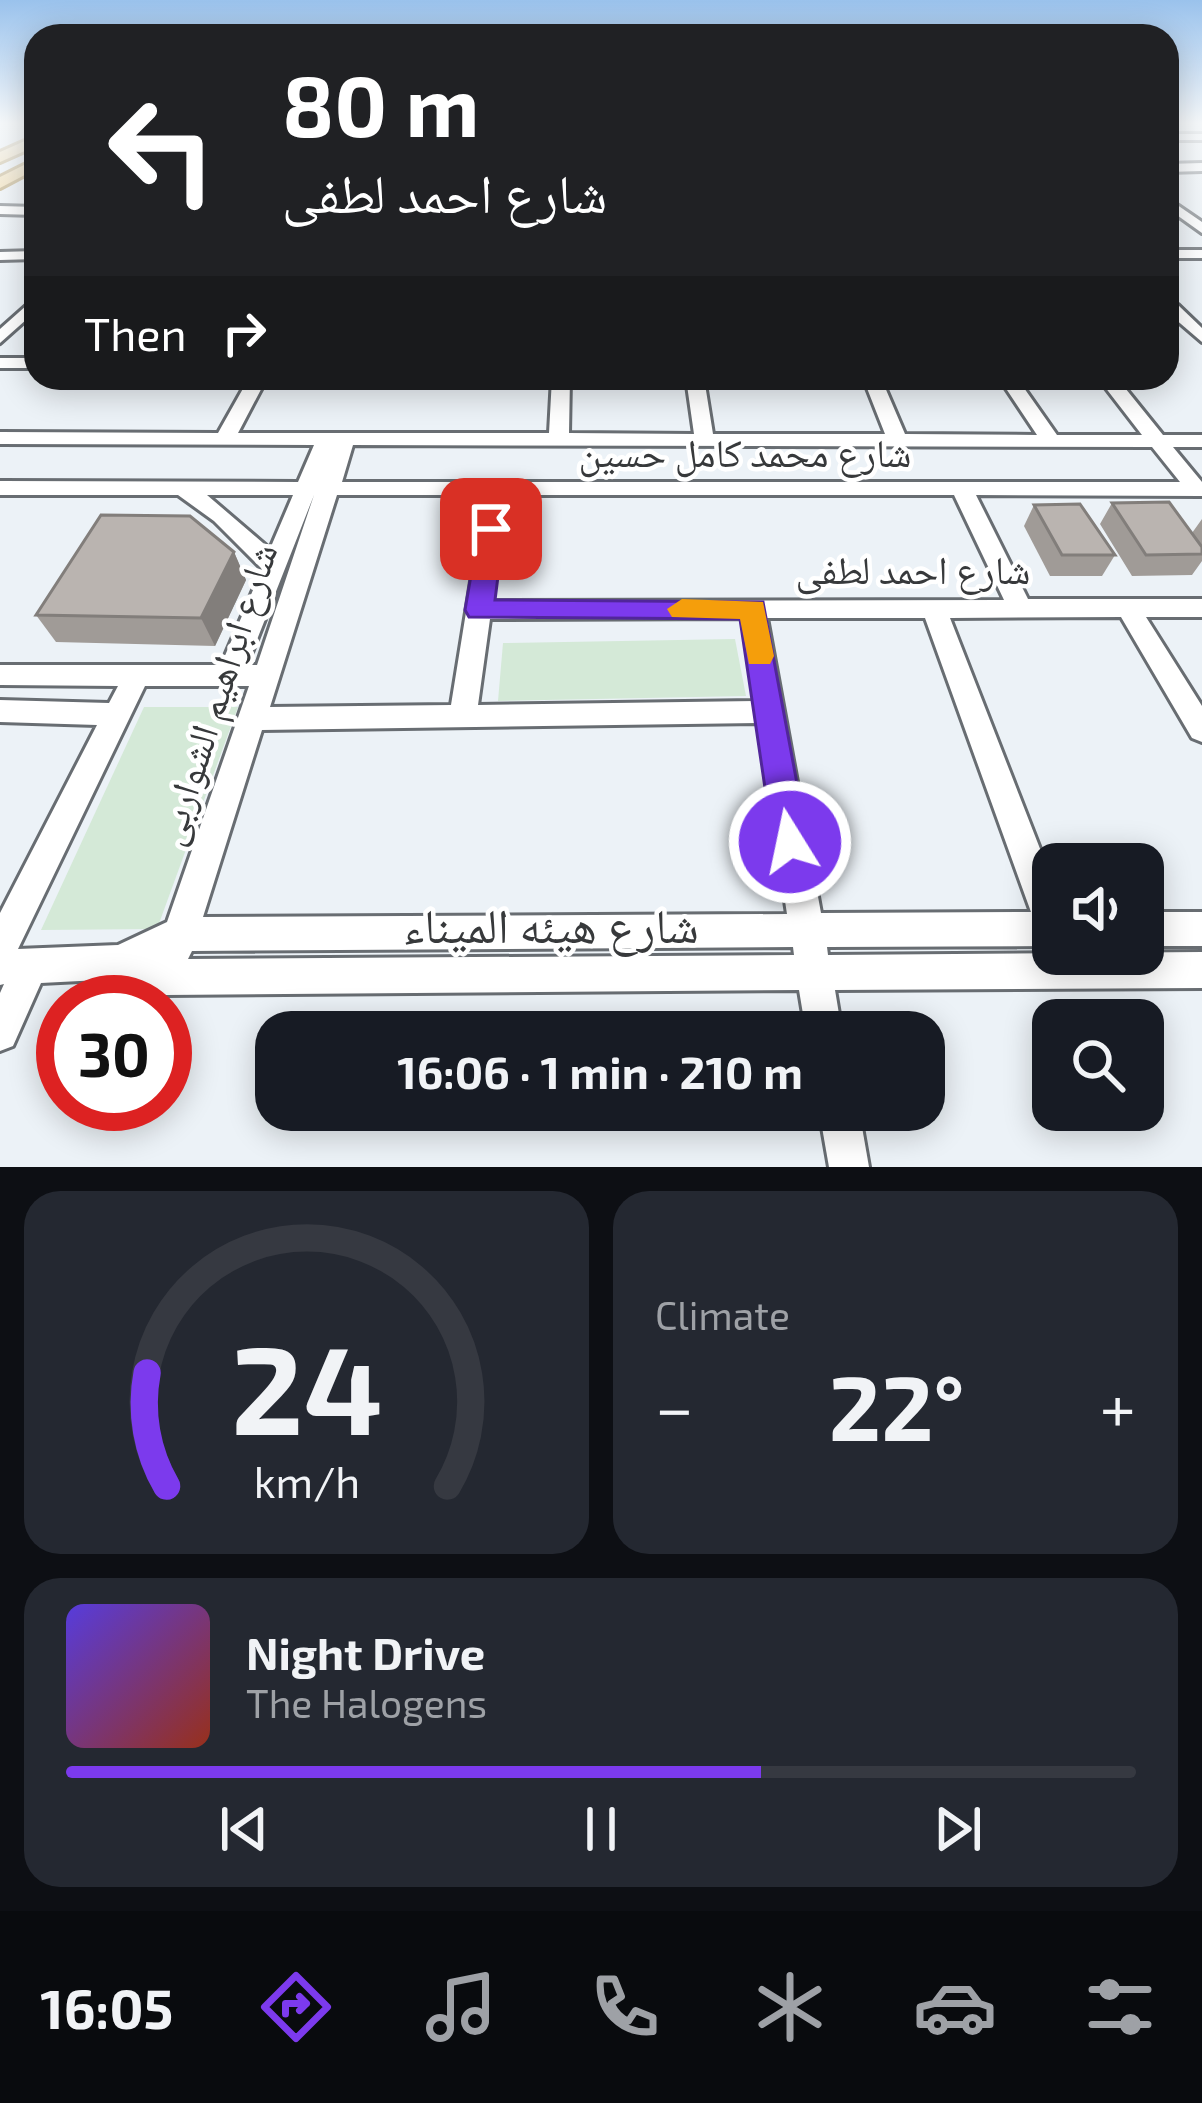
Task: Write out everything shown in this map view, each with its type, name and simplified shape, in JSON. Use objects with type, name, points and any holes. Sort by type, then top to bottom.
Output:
[{"type":"street","points":[[0,338],[24,314]]},
{"type":"street","points":[[1179,317],[1202,337]]},
{"type":"street","points":[[226,436],[251,390]]},
{"type":"street","points":[[559,438],[561,390]]},
{"type":"street","points":[[697,390],[704,438]]},
{"type":"street","points":[[877,390],[898,439]]},
{"type":"street","points":[[1016,390],[1051,440]]},
{"type":"street","points":[[1117,390],[1199,489]]},
{"type":"street","name":"شارع ابراهيم الشواربى","points":[[167,975],[266,676],[317,489],[336,437]]},
{"type":"street","name":"شارع محمد كامل حسين","points":[[0,438],[1202,441]]},
{"type":"street","name":"شارع محمد كامل حسين","points":[[0,488],[1199,489]]},
{"type":"street","points":[[184,489],[222,516],[274,567]]},
{"type":"street","name":"شارع ابراهيم الشواربى","points":[[230,676],[274,567],[317,489]]},
{"type":"street","points":[[464,716],[497,489]]},
{"type":"street","points":[[962,489],[1020,608]]},
{"type":"street","points":[[934,608],[1032,871]]},
{"type":"street","points":[[1128,608],[1202,730]]},
{"type":"street","name":"شارع احمد لطفى","points":[[479,610],[1202,608]]},
{"type":"street","points":[[753,609],[820,1011]]},
{"type":"street","points":[[0,675],[266,676]]},
{"type":"street","points":[[0,1033],[10,961],[8,917],[136,676]]},
{"type":"street","points":[[0,711],[116,714]]},
{"type":"street","points":[[252,719],[767,712]]},
{"type":"street","name":"شارع هيئه الميناء","points":[[118,962],[180,934],[1032,927]]},
{"type":"street","points":[[1164,929],[1202,929]]},
{"type":"street","name":"شارع هيئه الميناء","points":[[10,961],[118,962],[160,975]]},
{"type":"street","name":"شارع هيئه الميناء","points":[[192,977],[1202,970]]},
{"type":"street","points":[[843,1131],[849,1167]]},
{"type":"green space","points":[[735,639],[746,696],[498,701],[503,643]]},
{"type":"green space","points":[[144,707],[238,707],[157,929],[41,930]]},
{"type":"building","points":[[1169,502],[1202,547],[1202,554],[1146,555],[1112,503]]},
{"type":"building","points":[[1080,504],[1115,555],[1062,555],[1034,505]]},
{"type":"building","points":[[101,515],[190,516],[234,552],[201,618],[36,615]]},
{"type":"slow traffic","points":[[682,609],[753,609],[759,656]]},
{"type":"route","points":[[491,529],[479,610],[753,609],[790,842]]}]
